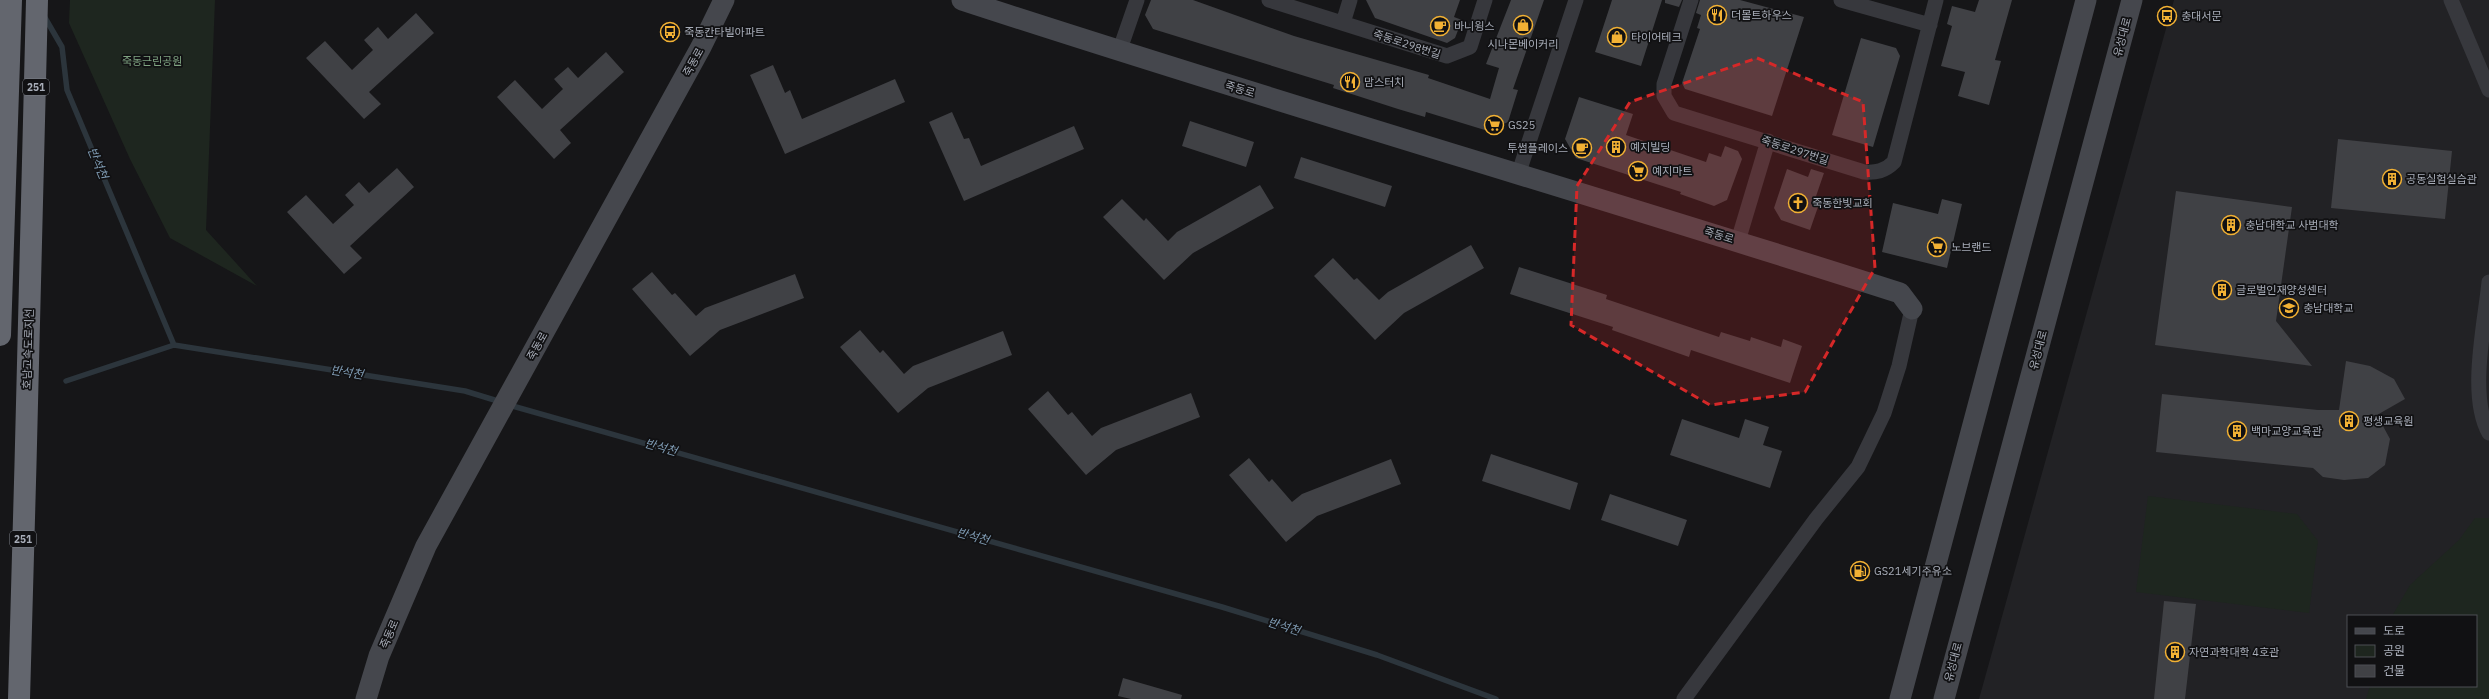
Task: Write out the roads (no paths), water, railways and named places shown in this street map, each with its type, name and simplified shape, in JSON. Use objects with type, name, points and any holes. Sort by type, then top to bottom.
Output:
[{"type":"highway","name":"251","points":[[0,335],[10,0]]},
{"type":"highway","name":"호남고속도로지선","points":[[19,699],[26,403],[34,174],[37,0]]},
{"type":"street","name":"죽동로","points":[[366,699],[379,656],[426,546],[466,470],[474,460],[701,46],[724,0]]},
{"type":"street","name":"죽동로","points":[[962,0],[1119,52],[1738,241],[1900,293],[1912,309]]},
{"type":"street","points":[[1119,52],[1136,0]]},
{"type":"street","name":"죽동로298번길","points":[[1269,0],[1447,56],[1470,46],[1485,0]]},
{"type":"street","points":[[1343,23],[1350,0]]},
{"type":"street","points":[[1518,175],[1576,0]]},
{"type":"street","name":"죽동로297번길","points":[[1691,0],[1664,84],[1663,91],[1668,106],[1674,113],[1864,172],[1876,173],[1888,168],[1894,162],[1936,0]]},
{"type":"street","points":[[1840,0],[1930,25]]},
{"type":"street","points":[[1900,699],[2086,0]]},
{"type":"street","name":"유성대로","points":[[1944,699],[2132,0]]},
{"type":"street","points":[[2451,0],[2489,90]]},
{"type":"street","points":[[1738,241],[1768,141]]},
{"type":"street","points":[[2489,282],[2479,393],[2484,420],[2489,433]]},
{"type":"street","points":[[1684,699],[1816,519],[1858,467],[1884,413],[1899,366],[1912,309]]},
{"type":"waterway","name":"반석천","points":[[44,16],[62,47],[67,90],[174,345],[465,391],[501,402]]},
{"type":"waterway","points":[[66,381],[174,345]]},
{"type":"waterway","name":"반석천","points":[[509,405],[1222,607],[1377,655],[1496,699]]},
{"type":"place","name":"더몰트하우스","points":[[1717,15]]},
{"type":"place","name":"충대서문","points":[[2167,16]]},
{"type":"place","name":"시나몬베이커리","points":[[1523,25]]},
{"type":"place","name":"바니윙스","points":[[1440,26]]},
{"type":"place","name":"죽동칸타빌아파트","points":[[670,32]]},
{"type":"place","name":"타이어테크","points":[[1617,37]]},
{"type":"place","name":"맘스터치","points":[[1350,82]]},
{"type":"place","name":"GS25","points":[[1494,125]]},
{"type":"place","name":"예지빌딩","points":[[1616,147]]},
{"type":"place","name":"투썸플레이스","points":[[1582,148]]},
{"type":"place","name":"예지마트","points":[[1638,171]]},
{"type":"place","name":"공동실험실습관","points":[[2392,179]]},
{"type":"place","name":"죽동한빛교회","points":[[1798,203]]},
{"type":"place","name":"충남대학교 사범대학","points":[[2231,225]]},
{"type":"place","name":"노브랜드","points":[[1937,247]]},
{"type":"place","name":"글로벌인재양성센터","points":[[2222,290]]},
{"type":"place","name":"충남대학교","points":[[2289,308]]},
{"type":"place","name":"평생교육원","points":[[2349,421]]},
{"type":"place","name":"백마교양교육관","points":[[2237,431]]},
{"type":"place","name":"GS21세기주유소","points":[[1860,571]]},
{"type":"place","name":"자연과학대학 4호관","points":[[2175,652]]},
{"type":"park label","name":"죽동근린공원","points":[[152,61]]}]
